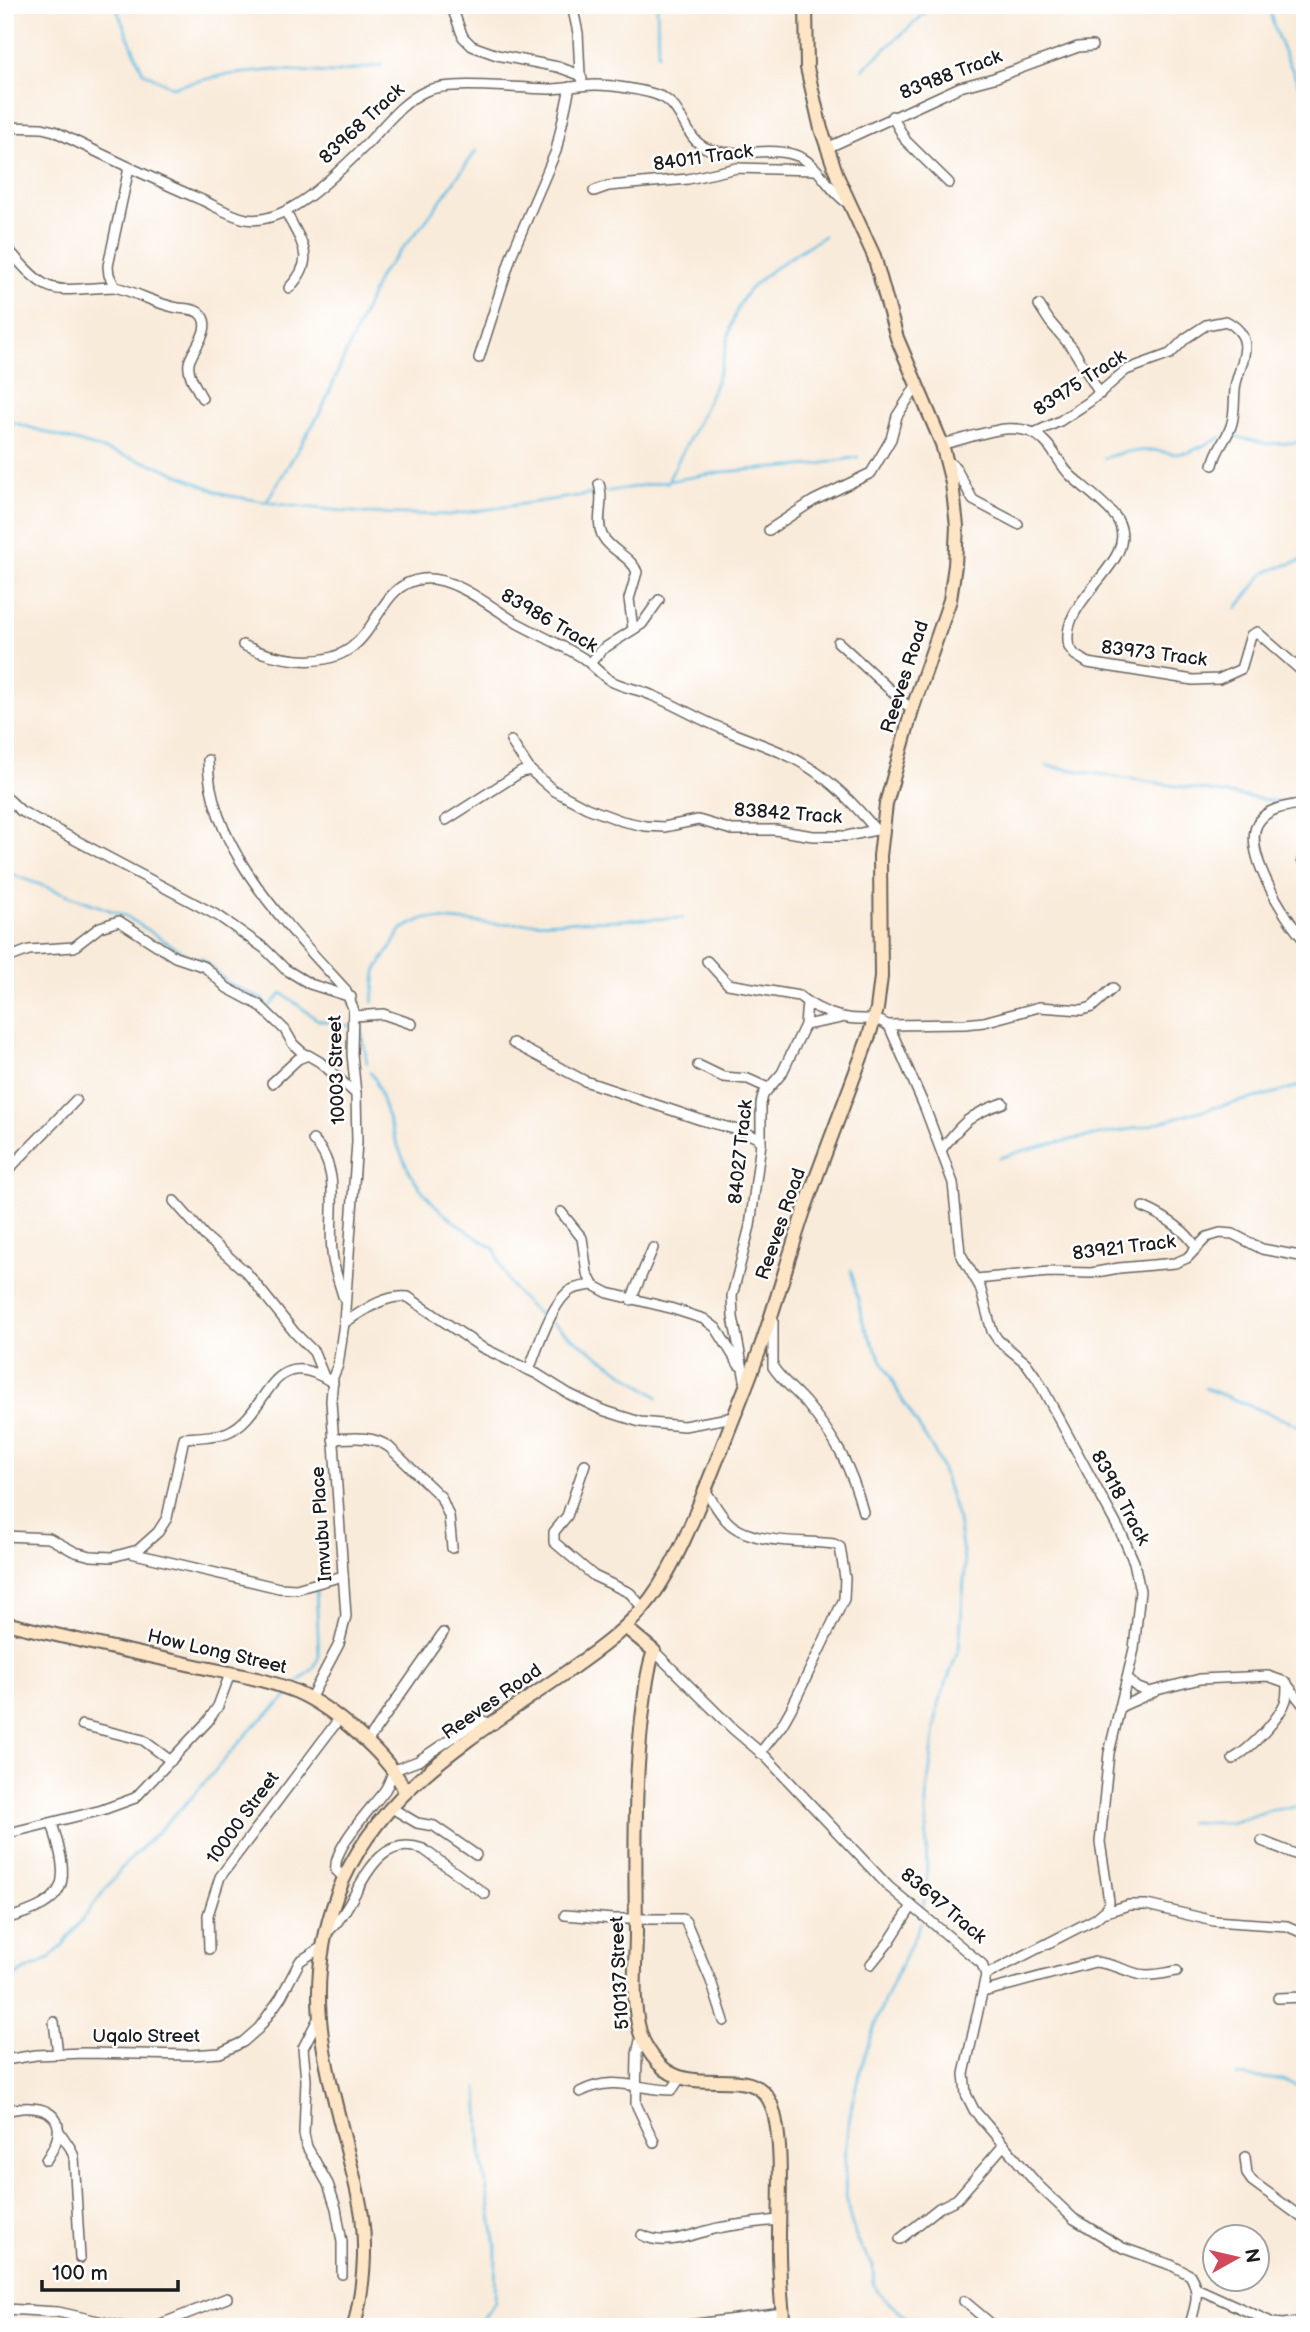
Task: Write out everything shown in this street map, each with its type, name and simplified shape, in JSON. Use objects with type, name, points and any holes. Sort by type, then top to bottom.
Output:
[{"type":"street","points":[[451,5],[463,37],[472,46],[496,55],[558,67],[580,75],[588,85]]},
{"type":"street","points":[[572,5],[578,33],[580,75]]},
{"type":"street","name":"Reeves Road","points":[[354,2327],[364,2265],[362,2217],[325,2064],[318,2019],[323,1941],[344,1878],[369,1833],[405,1792],[428,1771],[625,1628],[658,1589],[676,1555],[746,1387],[806,1206],[874,1019],[882,966],[879,829],[912,710],[946,616],[954,577],[957,526],[952,483],[942,444],[892,323],[874,256],[827,148],[807,68],[806,5]]},
{"type":"street","name":"83988 Track","points":[[827,148],[960,87],[994,78],[1078,47],[1092,46]]},
{"type":"street","name":"83968 Track","points":[[5,127],[54,131],[247,219],[286,212],[318,189],[391,117],[416,96],[428,90],[463,86],[534,89],[588,85],[654,94],[664,98],[678,111],[696,141],[708,148],[799,157],[817,170],[840,198],[851,205]]},
{"type":"street","points":[[479,358],[512,254],[556,150],[570,87]]},
{"type":"street","points":[[892,116],[906,141],[949,183]]},
{"type":"street","points":[[115,287],[108,266],[129,167]]},
{"type":"street","name":"84011 Track","points":[[594,191],[608,186],[688,179],[737,168],[817,170]]},
{"type":"street","points":[[286,212],[303,242],[305,252],[303,271],[289,288]]},
{"type":"street","points":[[8,249],[31,275],[49,288],[65,290],[115,287],[176,308],[194,310],[202,316],[203,335],[189,362],[190,373],[202,398]]},
{"type":"street","points":[[1039,305],[1073,349],[1100,394]]},
{"type":"street","name":"83975 Track","points":[[1034,433],[1060,421],[1100,394],[1126,370],[1170,354],[1186,338],[1206,326],[1226,321],[1232,324],[1242,339],[1245,357],[1236,382],[1232,424],[1216,450],[1213,465]]},
{"type":"street","points":[[769,530],[813,501],[871,473],[891,439],[897,416],[917,385]]},
{"type":"street","points":[[942,444],[995,431],[1017,429],[1034,433]]},
{"type":"street","name":"83973 Track","points":[[1034,433],[1048,444],[1066,471],[1109,510],[1119,525],[1121,534],[1119,553],[1115,561],[1089,591],[1072,621],[1068,642],[1074,655],[1098,666],[1193,680],[1214,680],[1241,669],[1251,635],[1257,632],[1305,674]]},
{"type":"street","points":[[946,460],[955,467],[973,500],[1018,524]]},
{"type":"street","points":[[599,484],[603,500],[601,531],[609,544],[633,564],[637,572],[629,599],[633,629]]},
{"type":"street","name":"83986 Track","points":[[243,645],[257,653],[279,658],[309,661],[333,658],[357,644],[390,598],[404,585],[421,579],[436,580],[459,587],[590,663],[612,681],[654,696],[800,762],[835,787],[879,829]]},
{"type":"street","points":[[590,663],[603,649],[642,624],[659,600]]},
{"type":"street","points":[[838,642],[912,710]]},
{"type":"street","name":"83842 Track","points":[[511,741],[530,770],[553,790],[587,808],[622,821],[664,827],[698,820],[732,830],[775,830],[832,837],[860,835],[879,829]]},
{"type":"street","name":"10003 Street","points":[[208,760],[212,799],[247,873],[351,998],[354,1016],[352,1054],[356,1094],[356,1152],[341,1340]]},
{"type":"street","points":[[446,820],[521,772],[530,770]]},
{"type":"street","points":[[5,796],[20,811],[220,917],[264,947],[285,969],[310,984],[351,998]]},
{"type":"street","points":[[1305,803],[1274,810],[1263,816],[1256,825],[1254,838],[1258,859],[1280,905],[1291,926],[1305,941]]},
{"type":"street","points":[[5,959],[29,950],[74,947],[100,927],[119,921],[175,957],[205,967],[227,988],[259,1005],[285,1030],[293,1044],[305,1055],[320,1062],[356,1094]]},
{"type":"street","points":[[707,961],[728,984],[799,996],[819,1010],[860,1020],[874,1019],[888,1025],[973,1023],[1038,1007],[1083,1010],[1092,1007],[1113,988]]},
{"type":"street","name":"84027 Track","points":[[746,1387],[741,1369],[732,1296],[750,1226],[761,1143],[761,1104],[763,1095],[782,1073],[805,1025],[807,1002]]},
{"type":"street","points":[[354,1016],[383,1014],[412,1024]]},
{"type":"street","points":[[805,1025],[842,1017]]},
{"type":"street","name":"83918 Track","points":[[888,1025],[941,1150],[954,1188],[960,1253],[982,1293],[994,1335],[1033,1371],[1134,1562],[1139,1591],[1134,1649],[1108,1762],[1100,1842],[1109,1901],[1104,1912]]},
{"type":"street","points":[[513,1043],[585,1081],[701,1121],[745,1132],[761,1143]]},
{"type":"street","points":[[272,1083],[305,1055]]},
{"type":"street","points":[[698,1065],[723,1077],[748,1079],[768,1088]]},
{"type":"street","points":[[5,1173],[76,1100]]},
{"type":"street","points":[[941,1150],[967,1119],[978,1111],[1003,1103]]},
{"type":"street","points":[[313,1140],[324,1152],[330,1171],[332,1251],[344,1301]]},
{"type":"street","points":[[174,1201],[205,1236],[247,1273],[288,1325],[314,1352],[328,1380]]},
{"type":"street","points":[[1143,1207],[1169,1222],[1192,1240],[1196,1247]]},
{"type":"street","points":[[561,1212],[582,1238],[587,1273],[593,1285],[631,1300],[691,1313],[711,1323],[734,1354],[741,1369]]},
{"type":"street","name":"83921 Track","points":[[976,1279],[1049,1272],[1091,1273],[1175,1263],[1187,1258],[1211,1235],[1224,1232],[1262,1249],[1305,1257]]},
{"type":"street","points":[[631,1300],[653,1248]]},
{"type":"street","points":[[529,1370],[548,1321],[564,1296],[574,1289],[593,1285]]},
{"type":"street","points":[[344,1323],[386,1300],[408,1297],[454,1331],[602,1410],[640,1422],[684,1426],[734,1418]]},
{"type":"street","points":[[772,1311],[773,1367],[805,1402],[840,1449],[853,1475],[863,1512]]},
{"type":"street","name":"Imvubu Place","points":[[310,1699],[340,1644],[346,1616],[328,1380],[338,1365],[341,1340]]},
{"type":"street","points":[[5,1536],[49,1538],[75,1552],[90,1556],[112,1558],[131,1553],[153,1537],[167,1518],[184,1438],[230,1431],[250,1412],[277,1378],[285,1373],[309,1370],[328,1380]]},
{"type":"street","points":[[333,1439],[367,1438],[389,1447],[441,1497],[449,1516],[452,1548]]},
{"type":"street","points":[[585,1464],[567,1516],[554,1532],[553,1539],[556,1545],[594,1576],[630,1593],[643,1608]]},
{"type":"street","points":[[704,1489],[727,1522],[740,1530],[772,1540],[834,1545],[840,1547],[843,1553],[845,1578],[841,1605],[791,1709],[760,1753]]},
{"type":"street","points":[[131,1553],[279,1588],[304,1587],[343,1576]]},
{"type":"street","name":"How Long Street","points":[[5,1623],[289,1689],[310,1699],[367,1742],[394,1770],[405,1792]]},
{"type":"street","name":"83697 Track","points":[[625,1628],[654,1651],[760,1753],[889,1887],[984,1967],[986,1975],[968,2051],[965,2085],[974,2110],[1054,2201],[1083,2226],[1123,2248],[1186,2272],[1196,2288],[1273,2323],[1305,2321]]},
{"type":"street","points":[[367,1742],[443,1633]]},
{"type":"street","name":"510137 Street","points":[[654,1651],[648,1675],[636,1768],[637,2007],[641,2036],[661,2066],[680,2078]]},
{"type":"street","points":[[5,1818],[7,1834],[124,1804],[141,1793],[213,1715],[230,1674]]},
{"type":"street","points":[[1119,1707],[1155,1691],[1190,1681],[1235,1675],[1282,1679],[1305,1707]]},
{"type":"street","points":[[1128,1679],[1142,1690],[1155,1691]]},
{"type":"street","points":[[1233,1759],[1252,1746],[1267,1729],[1286,1701],[1287,1683]]},
{"type":"street","name":"10000 Street","points":[[209,1949],[208,1915],[220,1877],[339,1719]]},
{"type":"street","points":[[344,1878],[336,1870],[337,1858],[358,1822],[386,1788],[394,1770],[418,1761],[477,1722],[494,1724]]},
{"type":"street","points":[[82,1725],[143,1740],[171,1761]]},
{"type":"street","points":[[390,1807],[417,1823],[434,1826],[477,1855]]},
{"type":"street","points":[[5,1919],[42,1907],[59,1891],[64,1867],[52,1823]]},
{"type":"street","points":[[1262,1841],[1305,1858]]},
{"type":"street","name":"Uqalo Street","points":[[5,2060],[58,2054],[191,2055],[220,2053],[236,2047],[251,2036],[269,2016],[300,1961],[323,1941],[339,1922],[367,1874],[381,1856],[398,1846],[423,1849],[485,1894]]},
{"type":"street","points":[[986,1975],[1104,1912],[1129,1905],[1147,1905],[1214,1921],[1287,1926],[1305,1934]]},
{"type":"street","points":[[871,1964],[912,1906]]},
{"type":"street","points":[[565,1915],[636,1920],[676,1919],[687,1922],[724,2021]]},
{"type":"street","points":[[983,1992],[1095,1962],[1114,1965],[1139,1975],[1152,1976],[1177,1971]]},
{"type":"street","points":[[1278,1998],[1305,1997]]},
{"type":"street","points":[[318,2019],[303,2048],[306,2080],[304,2134],[308,2150],[328,2184],[336,2208],[342,2242],[342,2274]]},
{"type":"street","points":[[54,2022],[58,2054]]},
{"type":"street","points":[[641,2036],[637,2054],[636,2104],[654,2142]]},
{"type":"street","points":[[580,2092],[603,2083],[637,2084],[672,2091],[680,2078],[706,2082],[743,2081],[765,2094],[771,2104],[775,2122],[780,2181],[779,2266],[784,2327]]},
{"type":"street","points":[[5,2112],[15,2108],[41,2108],[52,2116],[71,2149],[74,2157],[80,2258]]},
{"type":"street","points":[[46,2160],[59,2131]]},
{"type":"street","points":[[900,2239],[939,2208],[957,2199],[1004,2145]]},
{"type":"street","points":[[1245,2157],[1247,2174],[1252,2181],[1305,2220]]},
{"type":"street","points":[[642,2235],[649,2239],[672,2240],[735,2225],[779,2220]]},
{"type":"street","points":[[1189,2327],[1195,2309],[1196,2288]]},
{"type":"street","points":[[153,2327],[227,2298]]},
{"type":"street","points":[[964,2301],[995,2327]]},
{"type":"street","points":[[5,2309],[58,2312],[125,2327]]},
{"type":"street","points":[[673,2327],[783,2313]]},
{"type":"waterway","points":[[115,5],[143,72],[172,87],[225,75],[275,70],[333,73],[382,65]]},
{"type":"waterway","points":[[657,5],[658,54]]},
{"type":"waterway","points":[[863,69],[934,5]]},
{"type":"waterway","points":[[1269,5],[1279,41],[1305,100]]},
{"type":"waterway","points":[[267,501],[321,411],[380,275],[425,222],[476,151]]},
{"type":"waterway","points":[[667,483],[713,390],[740,303],[753,286],[772,270],[824,236]]},
{"type":"waterway","points":[[5,420],[159,466],[225,495],[284,505],[362,513],[449,515],[598,493]]},
{"type":"waterway","points":[[1228,435],[1268,444],[1305,442]]},
{"type":"waterway","points":[[1104,458],[1124,452],[1190,452],[1222,437]]},
{"type":"waterway","points":[[605,492],[722,472],[814,465],[858,457]]},
{"type":"waterway","points":[[1236,609],[1265,572],[1305,559]]},
{"type":"waterway","points":[[1047,766],[1286,803]]},
{"type":"waterway","points":[[5,872],[126,916],[193,959],[201,958],[229,984],[263,1000],[268,1008],[282,993],[318,1020],[350,1026]]},
{"type":"waterway","points":[[373,1002],[376,971],[402,929],[425,918],[496,924],[683,918]]},
{"type":"waterway","points":[[361,1025],[367,1063]]},
{"type":"waterway","points":[[370,1072],[375,1079],[400,1150],[420,1188],[442,1212],[495,1249],[514,1289],[546,1319]]},
{"type":"waterway","points":[[1000,1158],[1051,1144],[1145,1126],[1305,1084]]},
{"type":"waterway","points":[[851,1270],[864,1326],[900,1396],[938,1458],[958,1520],[965,1567],[959,1649],[938,1704],[926,1800],[927,1882],[923,1906]]},
{"type":"waterway","points":[[551,1323],[658,1397]]},
{"type":"waterway","points":[[1205,1388],[1305,1428]]},
{"type":"waterway","points":[[298,1682],[313,1669],[319,1656],[316,1587]]},
{"type":"waterway","points":[[5,1980],[49,1959],[62,1946],[120,1870],[192,1797],[254,1726],[288,1696]]},
{"type":"waterway","points":[[1188,1822],[1231,1823],[1271,1810],[1305,1806]]},
{"type":"waterway","points":[[920,2327],[892,2306],[877,2290],[873,2265],[858,2240],[849,2211],[845,2180],[850,2115],[866,2052],[885,1999],[921,1922]]},
{"type":"waterway","points":[[1237,2076],[1283,2080],[1305,2089]]},
{"type":"waterway","points":[[477,2327],[495,2302],[496,2246],[481,2154],[478,2087]]}]
